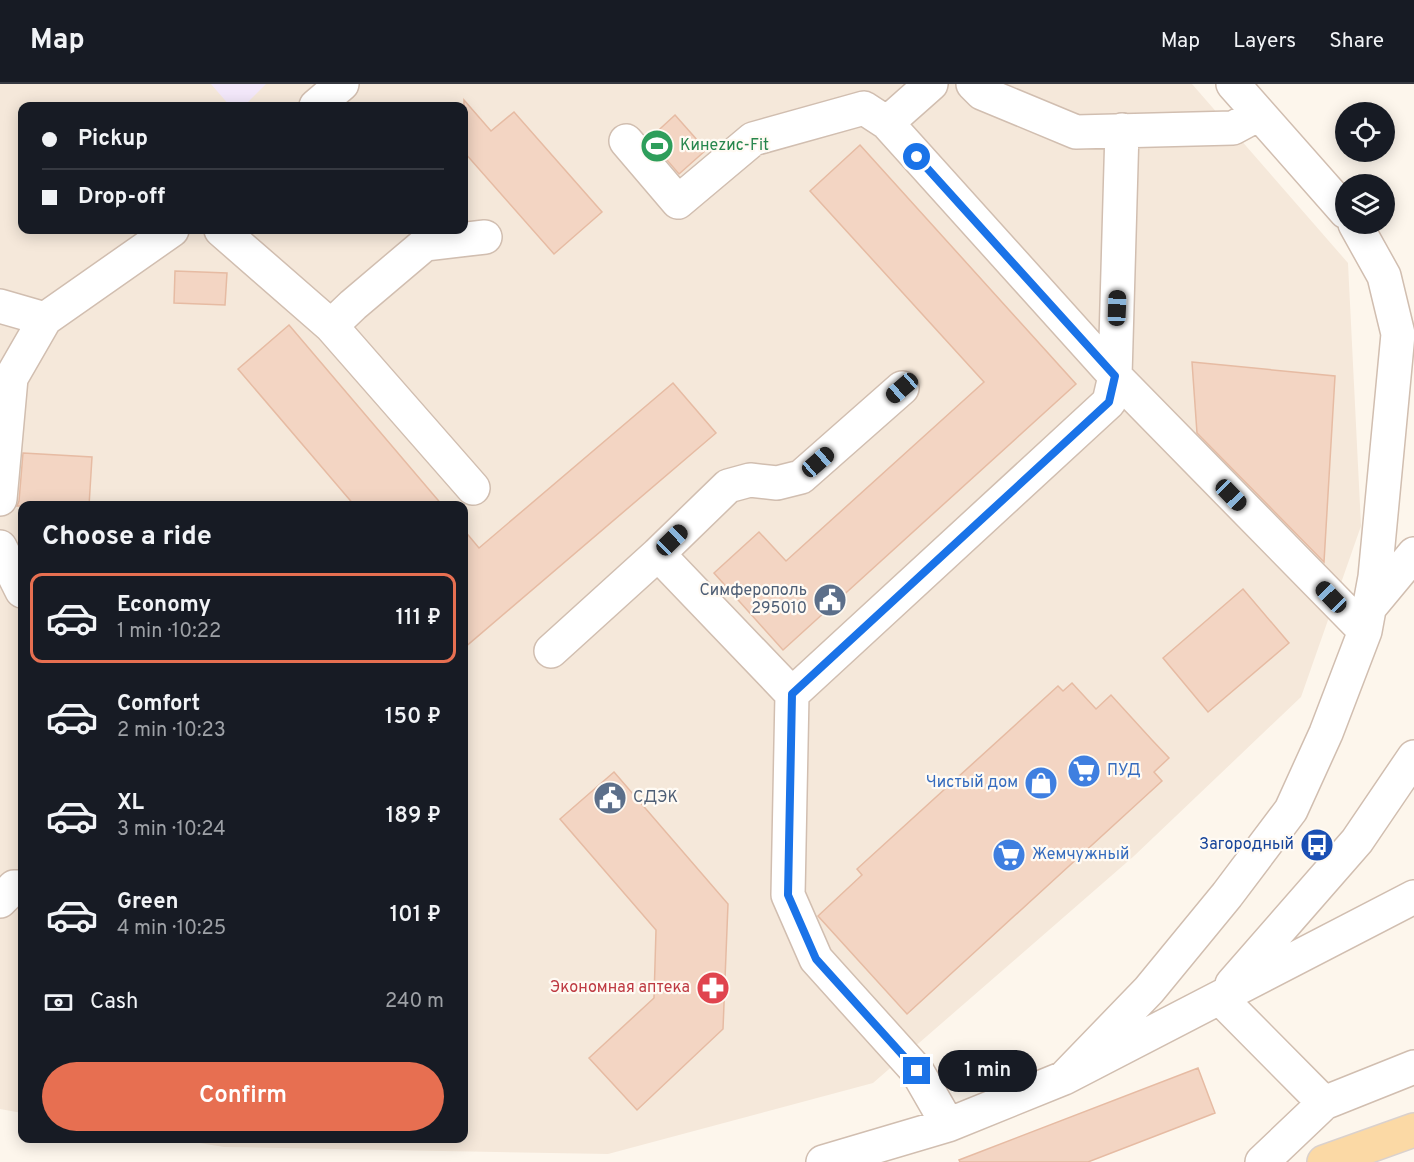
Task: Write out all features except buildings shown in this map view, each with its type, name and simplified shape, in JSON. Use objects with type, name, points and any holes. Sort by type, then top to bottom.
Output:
[{"type":"main road","points":[[1324,1162],[1414,1130]]},
{"type":"street","points":[[321,102],[342,84]]},
{"type":"street","points":[[887,123],[931,84]]},
{"type":"street","points":[[973,84],[982,93],[1076,132],[1233,128],[1259,114]]},
{"type":"street","points":[[1233,84],[1335,200]]},
{"type":"street","points":[[626,141],[678,202],[753,139],[864,108],[887,123],[1115,376],[1367,620]]},
{"type":"street","points":[[792,694],[1109,402],[1115,376],[1122,130]]},
{"type":"street","points":[[0,498],[11,378],[45,319],[166,234]]},
{"type":"street","points":[[226,234],[332,326],[473,488]]},
{"type":"street","points":[[1064,1077],[1149,990],[1227,895],[1291,810],[1326,733],[1367,620],[1376,577],[1398,334],[1384,276],[1361,234]]},
{"type":"street","points":[[332,326],[353,305],[425,244],[485,237]]},
{"type":"street","points":[[0,306],[45,319]]},
{"type":"street","points":[[551,651],[658,554],[728,486],[750,480],[777,483],[801,477],[902,388]]},
{"type":"street","points":[[0,547],[18,583]]},
{"type":"street","points":[[658,554],[792,694],[788,895],[816,959],[917,1071],[948,1125]]},
{"type":"street","points":[[1367,620],[1414,554]]},
{"type":"street","points":[[1220,998],[1357,841],[1414,757]]},
{"type":"street","points":[[0,901],[14,887],[18,887]]},
{"type":"street","points":[[823,1162],[948,1125],[1064,1077],[1414,897]]},
{"type":"street","points":[[1220,998],[1324,1103]]},
{"type":"street","points":[[1262,1162],[1324,1103],[1414,1066]]},
{"type":"shaded area","points":[[0,84],[1192,84],[1348,263],[1361,526],[1301,697],[1134,856],[873,1083],[608,1154],[224,1147],[200,1143],[468,1143],[468,501],[18,501],[18,1112],[0,1109]]},
{"type":"shaded area","points":[[211,84],[266,84],[248,102],[227,102]]},
{"type":"place","name":"Кинеzис-Fit","points":[[657,146]]},
{"type":"place","name":"Симферополь 295010","points":[[830,600]]},
{"type":"place","name":"ПУД","points":[[1084,771]]},
{"type":"place","name":"Чистый дом","points":[[1041,783]]},
{"type":"place","name":"СДЭК","points":[[610,798]]},
{"type":"place","name":"Загородный","points":[[1317,845]]},
{"type":"place","name":"Жемчужный","points":[[1009,855]]},
{"type":"place","name":"Экономная аптека","points":[[713,988]]},
{"type":"route","points":[[917,157],[1115,376],[1109,402],[792,694],[788,895],[816,959],[917,1071]]}]
